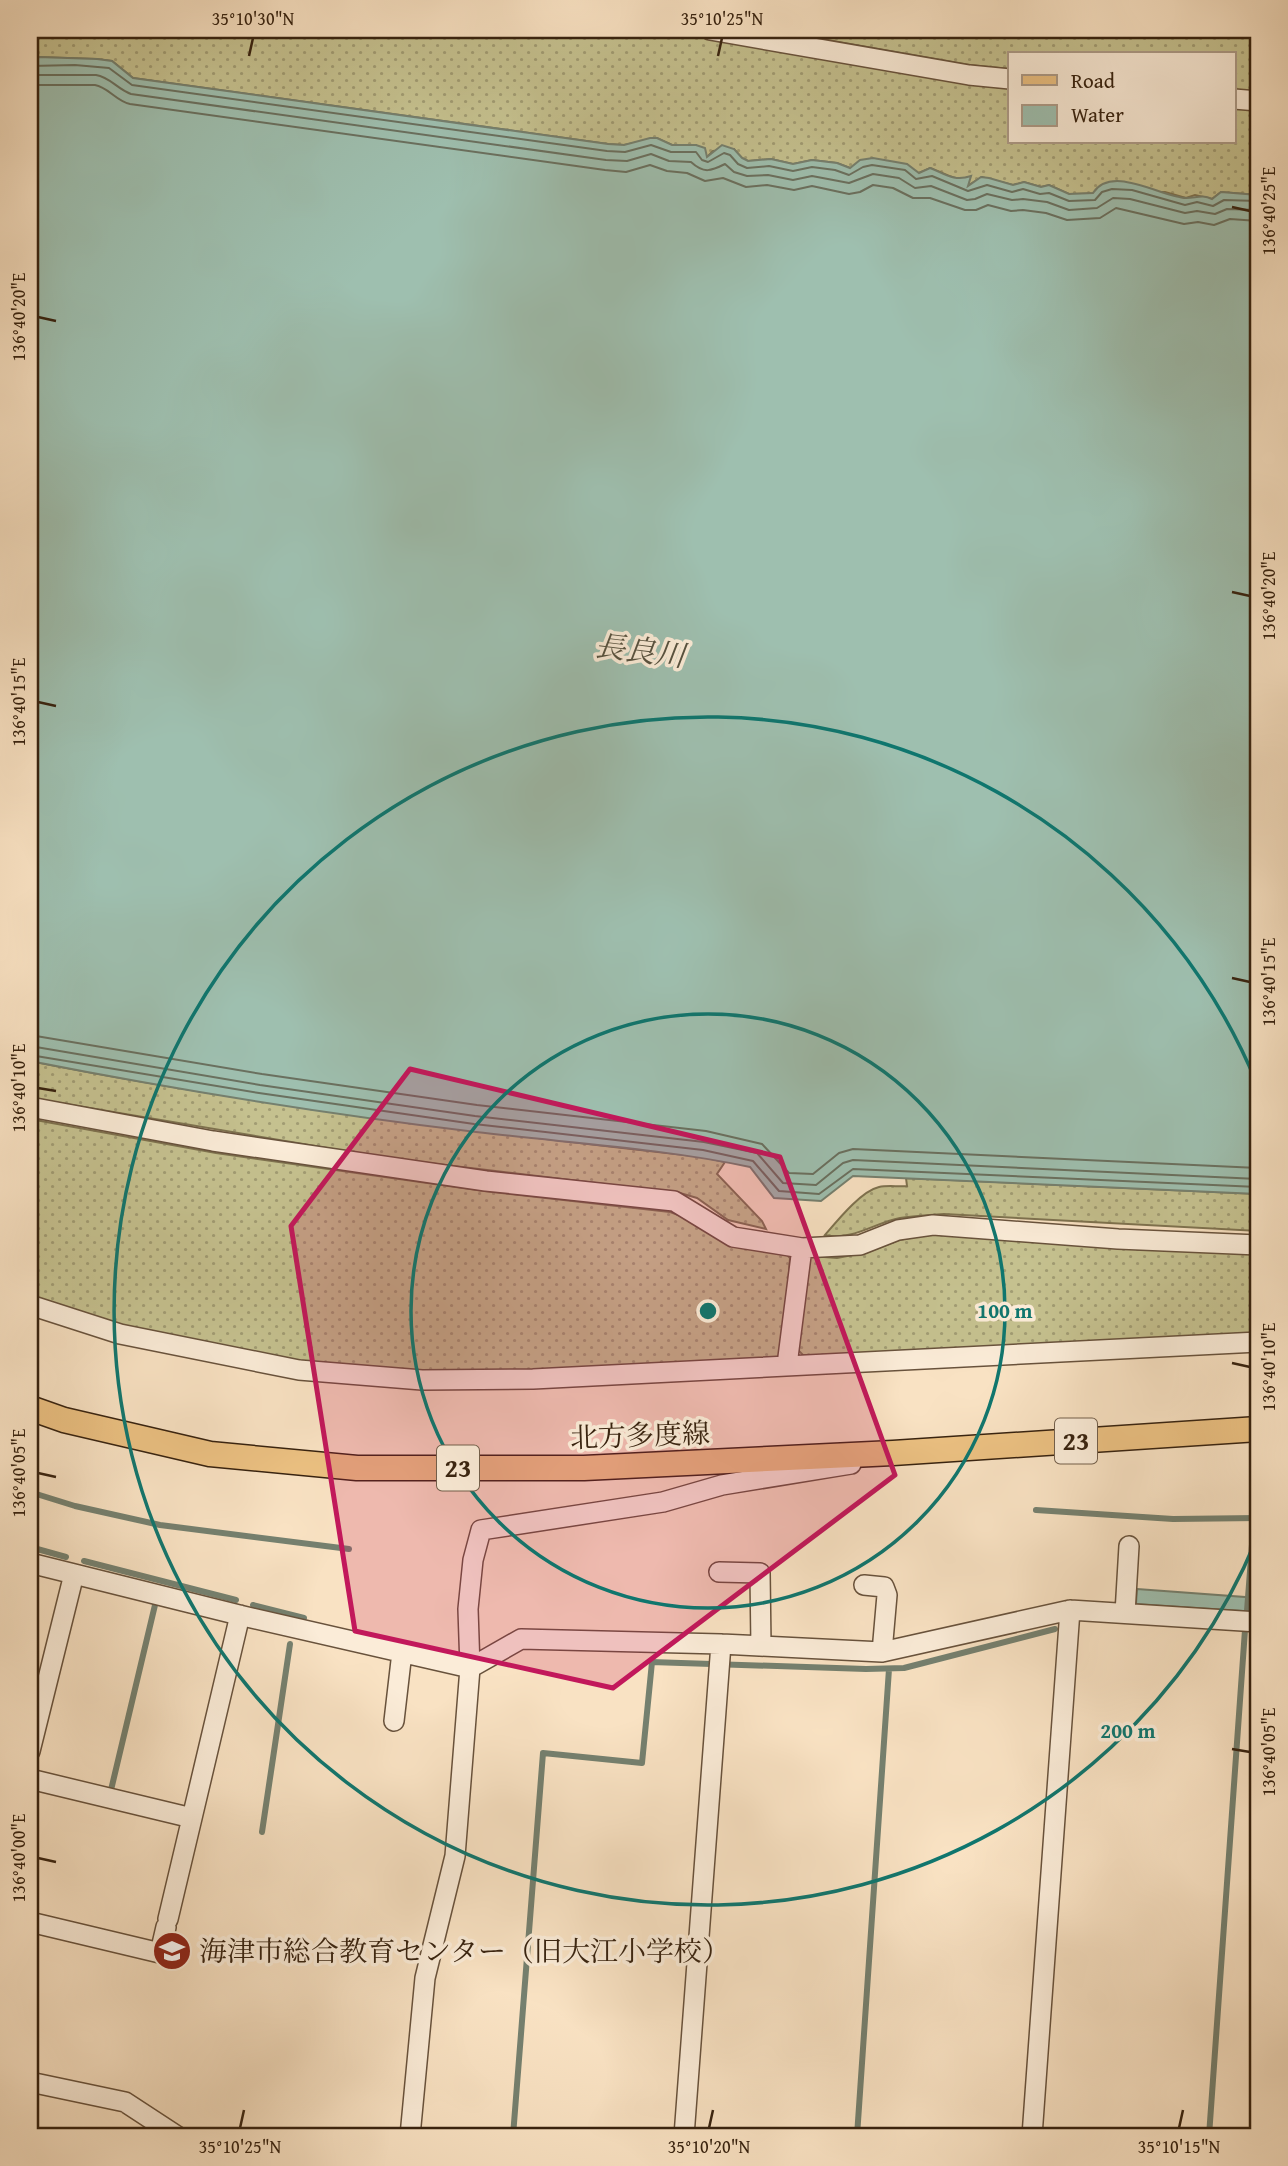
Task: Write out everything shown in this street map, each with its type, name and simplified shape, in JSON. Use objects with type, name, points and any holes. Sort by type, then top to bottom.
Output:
[{"type":"main road","name":"北方多度線","points":[[30,1408],[64,1420],[210,1454],[357,1468],[584,1468],[893,1453],[1258,1429]]},
{"type":"street","points":[[710,30],[969,75],[1008,79]]},
{"type":"street","points":[[1236,99],[1258,101]]},
{"type":"street","points":[[30,1107],[213,1141],[486,1181],[674,1201],[733,1237],[802,1248],[860,1245],[898,1230],[933,1225],[1118,1239],[1258,1245]]},
{"type":"street","points":[[787,1365],[802,1248]]},
{"type":"street","points":[[30,1305],[120,1335],[299,1370],[422,1380],[533,1379],[1258,1342]]},
{"type":"street","points":[[410,2136],[425,1978],[456,1856],[470,1668],[468,1609],[473,1560],[481,1530],[663,1502],[722,1485],[850,1465],[893,1453]]},
{"type":"street","points":[[1125,1613],[1129,1546]]},
{"type":"street","points":[[30,1563],[470,1668],[521,1639],[721,1649],[761,1646],[882,1652],[1070,1610],[1258,1622]]},
{"type":"street","points":[[719,1572],[760,1573],[761,1646]]},
{"type":"street","points":[[30,1751],[74,1574]]},
{"type":"street","points":[[864,1585],[884,1587],[887,1595],[882,1652]]},
{"type":"street","points":[[1032,2136],[1070,1610]]},
{"type":"street","points":[[30,1923],[160,1953],[240,1615]]},
{"type":"street","points":[[684,2136],[721,1649]]},
{"type":"street","points":[[394,1721],[402,1652]]},
{"type":"street","points":[[30,1779],[192,1818]]},
{"type":"street","points":[[30,2082],[125,2102],[177,2136]]},
{"type":"highlighted area","points":[[410,1069],[780,1157],[895,1475],[613,1688],[355,1631],[291,1226]]},
{"type":"shaded area","points":[[30,30],[675,30],[1008,87],[1008,144],[1236,144],[1236,106],[1258,107],[1258,195],[1221,192],[1212,199],[1195,195],[1186,198],[1165,192],[1069,194],[1049,185],[1041,187],[1024,182],[1013,185],[982,177],[967,186],[970,177],[954,178],[930,168],[919,173],[850,168],[837,163],[812,160],[793,164],[771,159],[748,161],[734,149],[713,151],[707,157],[696,145],[672,145],[657,138],[624,145],[608,144],[133,78],[112,61],[38,57],[30,60]]},
{"type":"shaded area","points":[[770,30],[1258,30],[1258,92],[1236,90],[1236,52],[1008,52],[1008,69],[970,65]]},
{"type":"shaded area","points":[[30,1061],[281,1104],[725,1162],[717,1174],[762,1221],[766,1229],[728,1220],[697,1198],[680,1193],[387,1158],[30,1098]]},
{"type":"shaded area","points":[[30,1119],[216,1153],[484,1191],[670,1212],[786,1254],[790,1258],[783,1352],[775,1359],[534,1370],[422,1372],[295,1361],[122,1326],[30,1298]]},
{"type":"shaded area","points":[[906,1178],[1258,1194],[1258,1231],[944,1214],[890,1220],[845,1236],[825,1235],[865,1194],[879,1187],[907,1186]]},
{"type":"shaded area","points":[[931,1234],[1258,1253],[1258,1335],[812,1356],[803,1355],[796,1348],[807,1259],[811,1256],[837,1258],[868,1252],[899,1240]]},
{"type":"water","name":"長良川","points":[[38,57],[112,61],[133,78],[608,144],[624,145],[657,138],[672,145],[696,145],[705,148],[707,157],[722,145],[734,149],[748,161],[771,159],[793,164],[812,160],[837,163],[850,168],[860,160],[873,158],[907,164],[919,173],[930,168],[955,178],[971,176],[968,186],[981,177],[1013,185],[1024,182],[1041,187],[1049,185],[1069,194],[1093,193],[1101,185],[1112,181],[1137,184],[1186,198],[1202,196],[1212,199],[1221,192],[1258,195],[1258,1194],[853,1176],[821,1201],[774,1198],[750,1167],[716,1160],[308,1109],[30,1061],[30,60]]},
{"type":"water","points":[[1137,1589],[1258,1598],[1258,1612],[1136,1604]]},
{"type":"waterway","points":[[30,1492],[75,1506],[160,1525],[349,1549]]},
{"type":"waterway","points":[[1036,1510],[1173,1519],[1258,1518]]},
{"type":"waterway","points":[[1247,1611],[1254,1518]]},
{"type":"waterway","points":[[30,1547],[66,1557]]},
{"type":"waterway","points":[[84,1561],[236,1600]]},
{"type":"waterway","points":[[111,1790],[155,1605]]},
{"type":"waterway","points":[[253,1605],[304,1618]]},
{"type":"waterway","points":[[651,1662],[904,1668],[1055,1629]]},
{"type":"waterway","points":[[1209,2136],[1245,1630]]},
{"type":"waterway","points":[[262,1832],[290,1644]]},
{"type":"waterway","points":[[513,2136],[543,1753],[642,1763],[652,1662]]},
{"type":"waterway","points":[[857,2136],[889,1669]]},
{"type":"place","name":"海津市総合教育センター（旧大江小学校）","points":[[172,1951]]}]
